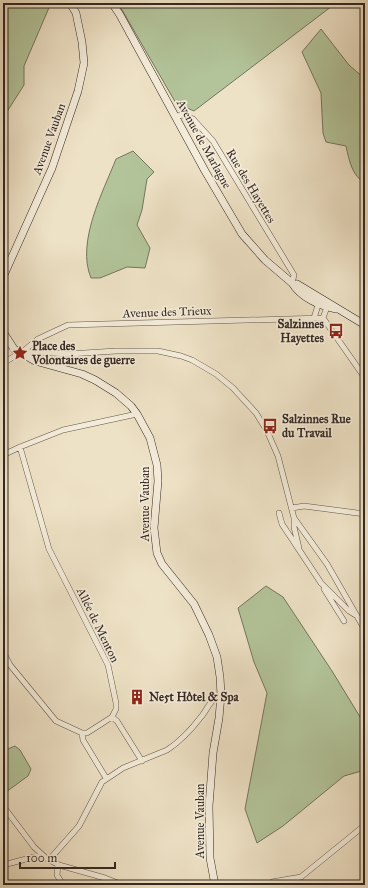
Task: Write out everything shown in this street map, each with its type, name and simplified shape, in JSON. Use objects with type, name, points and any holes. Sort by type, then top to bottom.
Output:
[{"type":"main road","name":"Avenue Vauban","points":[[3,277],[52,168],[78,91],[84,63],[82,42],[76,13],[70,3]]},
{"type":"main road","name":"Avenue de Marlagne","points":[[112,3],[209,178],[242,234],[265,260],[292,283],[295,288],[313,302],[328,305]]},
{"type":"main road","name":"Avenue de Marlagne","points":[[292,283],[297,284],[328,305],[365,325]]},
{"type":"main road","name":"Avenue Vauban","points":[[3,332],[14,348],[20,353],[35,361],[71,370],[96,380],[116,394],[131,406],[150,438],[157,465],[158,481],[154,528],[157,553],[162,564],[194,604],[209,635],[217,657],[221,695],[219,718],[212,753],[209,806],[210,858],[215,885]]},
{"type":"street","name":"Rue des Hayettes","points":[[176,116],[184,115],[193,119],[213,141],[294,275],[292,283]]},
{"type":"street","points":[[314,318],[319,304]]},
{"type":"street","points":[[328,305],[323,318],[365,378]]},
{"type":"street","name":"Avenue des Trieux","points":[[3,364],[38,339],[68,325],[323,318]]},
{"type":"street","points":[[20,353],[32,352],[69,354],[116,351],[158,351],[181,356],[202,365],[216,374],[256,413],[267,431],[278,456],[292,508],[299,550]]},
{"type":"street","points":[[3,455],[63,430],[137,414]]},
{"type":"street","name":"Allée de Menton","points":[[20,447],[49,549],[108,665],[116,703],[116,710],[112,717]]},
{"type":"street","points":[[292,508],[304,506],[365,514]]},
{"type":"street","points":[[278,513],[282,524],[344,621]]},
{"type":"street","points":[[294,518],[327,564],[365,630]]},
{"type":"street","points":[[321,583],[349,611],[358,616]]},
{"type":"street","points":[[3,652],[10,665],[56,721],[82,734],[87,733],[112,717],[118,721],[142,761]]},
{"type":"street","points":[[49,860],[79,826],[102,782],[106,778],[124,768],[167,750],[179,742],[202,716],[214,699],[221,695]]},
{"type":"street","points":[[82,734],[83,740],[106,778]]},
{"type":"street","points":[[3,806],[34,847],[49,860],[58,865],[124,885]]},
{"type":"street","points":[[270,885],[272,882],[301,878],[365,825]]},
{"type":"street","points":[[3,865],[42,855]]},
{"type":"street","points":[[58,865],[57,874],[63,885]]},
{"type":"green space","points":[[3,3],[51,3],[24,66],[24,85],[3,118]]},
{"type":"green space","points":[[118,3],[336,3],[194,111],[177,105]]},
{"type":"green space","points":[[321,29],[349,65],[365,79],[365,183],[354,172],[346,146],[326,142],[323,133],[321,93],[302,52]]},
{"type":"green space","points":[[133,151],[154,172],[147,179],[142,210],[137,225],[150,248],[145,268],[127,267],[100,278],[91,278],[87,264],[87,249],[93,217],[116,159]]},
{"type":"green space","points":[[266,586],[283,597],[332,671],[365,725],[365,770],[344,776],[283,826],[257,843],[245,809],[267,693],[254,662],[238,608]]},
{"type":"green space","points":[[15,746],[20,750],[31,769],[28,776],[6,792],[3,790],[3,751]]},
{"type":"place","name":"Salzinnes Hayettes","points":[[336,331]]},
{"type":"place","name":"Place des Volontaires de guerre","points":[[20,353]]},
{"type":"place","name":"Salzinnes Rue du Travail","points":[[270,426]]},
{"type":"place","name":"Ne5t Hôtel & Spa","points":[[137,697]]}]
